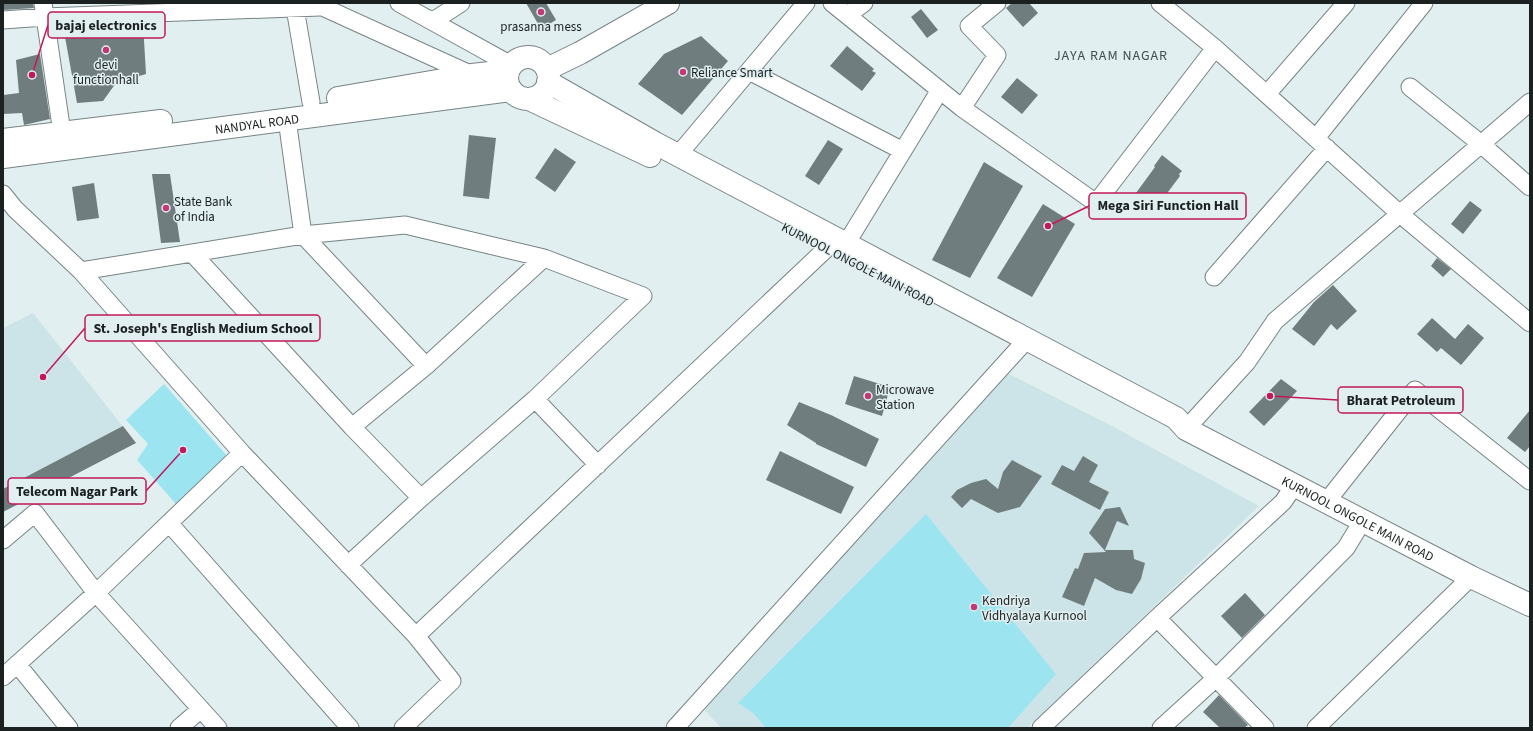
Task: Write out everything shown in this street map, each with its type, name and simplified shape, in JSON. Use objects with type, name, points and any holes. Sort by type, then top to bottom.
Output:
[{"type":"main road","points":[[515,81],[535,98],[546,89],[547,75],[580,53],[668,3]]},
{"type":"main road","name":"KURNOOL ONGOLE MAIN ROAD","points":[[1186,429],[1173,428],[1020,347],[837,246],[678,155],[587,106],[547,75],[543,63],[537,59],[530,57],[517,60],[515,81],[658,160],[837,246],[1176,418],[1186,429],[1471,577],[1530,605]]},
{"type":"main road","name":"NANDYAL ROAD","points":[[3,140],[311,102],[472,76],[515,81]]},
{"type":"main road","name":"NANDYAL ROAD","points":[[3,157],[287,119],[515,81]]},
{"type":"street","points":[[399,3],[432,21],[515,81]]},
{"type":"street","points":[[432,21],[461,3]]},
{"type":"street","points":[[678,155],[806,3]]},
{"type":"street","points":[[832,3],[962,108],[1096,203],[1215,48]]},
{"type":"street","points":[[848,15],[864,3]]},
{"type":"street","points":[[962,108],[997,55],[968,26],[997,3]]},
{"type":"street","points":[[1160,3],[1215,48],[1400,214],[1530,323]]},
{"type":"street","points":[[1267,94],[1346,3]]},
{"type":"street","points":[[1214,277],[1321,143],[1424,3]]},
{"type":"street","points":[[3,20],[44,10],[296,8],[317,5],[472,76]]},
{"type":"street","points":[[296,8],[311,102]]},
{"type":"street","points":[[44,10],[62,133]]},
{"type":"street","points":[[749,71],[903,151]]},
{"type":"street","points":[[1410,87],[1481,144],[1530,187]]},
{"type":"street","points":[[416,636],[598,465],[837,246],[903,151],[940,90]]},
{"type":"street","points":[[1186,429],[1246,362],[1275,321],[1530,102]]},
{"type":"street","points":[[287,119],[303,235],[426,366]]},
{"type":"street","points":[[3,194],[15,209],[81,271],[242,453],[416,636],[452,681],[403,728]]},
{"type":"street","points":[[81,271],[303,235],[405,225],[544,258],[644,296],[535,399],[421,498],[348,565]]},
{"type":"street","points":[[193,254],[352,427],[421,498]]},
{"type":"street","points":[[352,427],[426,366],[544,258]]},
{"type":"street","points":[[675,728],[1020,347]]},
{"type":"street","points":[[1327,501],[1415,390],[1530,481]]},
{"type":"street","points":[[535,399],[598,465]]},
{"type":"street","points":[[3,677],[96,593],[242,453]]},
{"type":"street","points":[[1041,728],[1157,618],[1283,502],[1294,486]]},
{"type":"street","points":[[3,540],[35,513],[96,593],[218,728]]},
{"type":"street","points":[[1161,728],[1216,678],[1346,548],[1363,520]]},
{"type":"street","points":[[169,523],[350,728]]},
{"type":"street","points":[[1316,728],[1471,577]]},
{"type":"street","points":[[1157,618],[1265,728]]},
{"type":"street","points":[[17,664],[69,728]]},
{"type":"street","points":[[179,728],[201,709]]},
{"type":"shaded area","points":[[33,313],[136,443],[3,512],[3,328]]},
{"type":"shaded area","name":"Kendriya Vidhyalaya Kurnool","points":[[1007,373],[1112,426],[1259,506],[1027,728],[721,728],[703,708]]},
{"type":"shaded area","points":[[164,384],[228,457],[176,504],[137,460],[148,444],[126,420]]},
{"type":"shaded area","points":[[926,514],[1056,674],[1008,728],[766,728],[753,713],[738,703]]},
{"type":"building","points":[[3,3],[33,3],[34,8],[3,10]]},
{"type":"building","name":"prasanna mess","points":[[526,3],[546,3],[556,20],[541,29]]},
{"type":"building","points":[[1012,3],[1029,3],[1038,13],[1023,27],[1006,8]]},
{"type":"building","points":[[921,9],[938,30],[927,38],[911,17]]},
{"type":"building","name":"devi functionhall","points":[[143,23],[146,74],[116,83],[103,101],[77,103],[63,26]]},
{"type":"building","name":"Reliance Smart","points":[[701,36],[728,61],[682,115],[638,84],[664,54]]},
{"type":"building","points":[[847,46],[874,69],[872,71],[876,73],[862,91],[830,66]]},
{"type":"building","points":[[40,54],[50,119],[24,125],[22,113],[3,114],[3,95],[19,93],[16,60]]},
{"type":"building","points":[[1017,78],[1038,95],[1022,114],[1001,97]]},
{"type":"building","points":[[469,135],[496,138],[489,199],[463,196]]},
{"type":"building","points":[[828,140],[843,149],[819,185],[805,176]]},
{"type":"building","points":[[555,148],[576,162],[555,192],[535,178]]},
{"type":"building","points":[[1162,155],[1182,171],[1179,174],[1180,176],[1156,208],[1136,193]]},
{"type":"building","points":[[984,162],[1023,186],[970,278],[932,260]]},
{"type":"building","name":"State Bank of India","points":[[152,174],[170,174],[180,242],[161,243]]},
{"type":"building","points":[[94,183],[99,218],[77,221],[72,187]]},
{"type":"building","points":[[1470,201],[1482,210],[1463,234],[1451,224]]},
{"type":"building","points":[[1043,204],[1075,224],[1032,297],[997,278]]},
{"type":"building","points":[[1437,258],[1451,269],[1443,277],[1431,266]]},
{"type":"building","points":[[1333,285],[1357,311],[1337,330],[1331,324],[1314,346],[1292,329],[1314,302]]},
{"type":"building","points":[[1432,318],[1455,339],[1468,324],[1484,338],[1461,365],[1441,348],[1437,352],[1417,334]]},
{"type":"building","name":"Microwave Station","points":[[854,376],[890,387],[882,416],[845,404]]},
{"type":"building","points":[[1281,379],[1297,391],[1264,426],[1249,412]]},
{"type":"building","points":[[799,402],[831,415],[879,439],[866,467],[816,444],[787,425]]},
{"type":"building","points":[[1530,410],[1530,446],[1525,452],[1507,438]]},
{"type":"building","points":[[123,426],[136,443],[3,512],[3,489]]},
{"type":"building","points":[[780,451],[854,487],[841,514],[766,480]]},
{"type":"building","points":[[1083,456],[1098,465],[1089,482],[1109,492],[1100,510],[1051,484],[1062,465],[1074,471]]},
{"type":"building","points":[[1012,460],[1042,476],[1020,507],[998,513],[971,499],[962,508],[951,497],[957,490],[971,483],[986,479],[998,489],[1003,472]]},
{"type":"building","points":[[1120,507],[1129,526],[1117,521],[1105,550],[1133,550],[1134,559],[1145,563],[1141,579],[1132,594],[1116,590],[1095,578],[1084,606],[1062,597],[1075,568],[1078,569],[1084,553],[1106,552],[1089,533],[1105,509]]},
{"type":"building","points":[[1245,593],[1265,615],[1242,638],[1221,616]]},
{"type":"building","points":[[1219,695],[1248,725],[1244,728],[1220,728],[1203,712]]},
{"type":"place","name":"prasanna mess","points":[[541,12]]},
{"type":"place","name":"devi functionhall","points":[[106,50]]},
{"type":"place","name":"Reliance Smart","points":[[683,72]]},
{"type":"place","name":"bajaj electronics","points":[[32,75]]},
{"type":"place","name":"State Bank of India","points":[[166,208]]},
{"type":"place","name":"Mega Siri Function Hall","points":[[1048,226]]},
{"type":"place","name":"St. Joseph's English Medium School","points":[[43,377]]},
{"type":"place","name":"Microwave Station","points":[[868,396]]},
{"type":"place","name":"Bharat Petroleum","points":[[1270,396]]},
{"type":"place","name":"Telecom Nagar Park","points":[[183,450]]},
{"type":"place","name":"Kendriya Vidhyalaya Kurnool","points":[[974,607]]},
{"type":"district","name":"JAYA RAM NAGAR","points":[[1111,55]]}]
